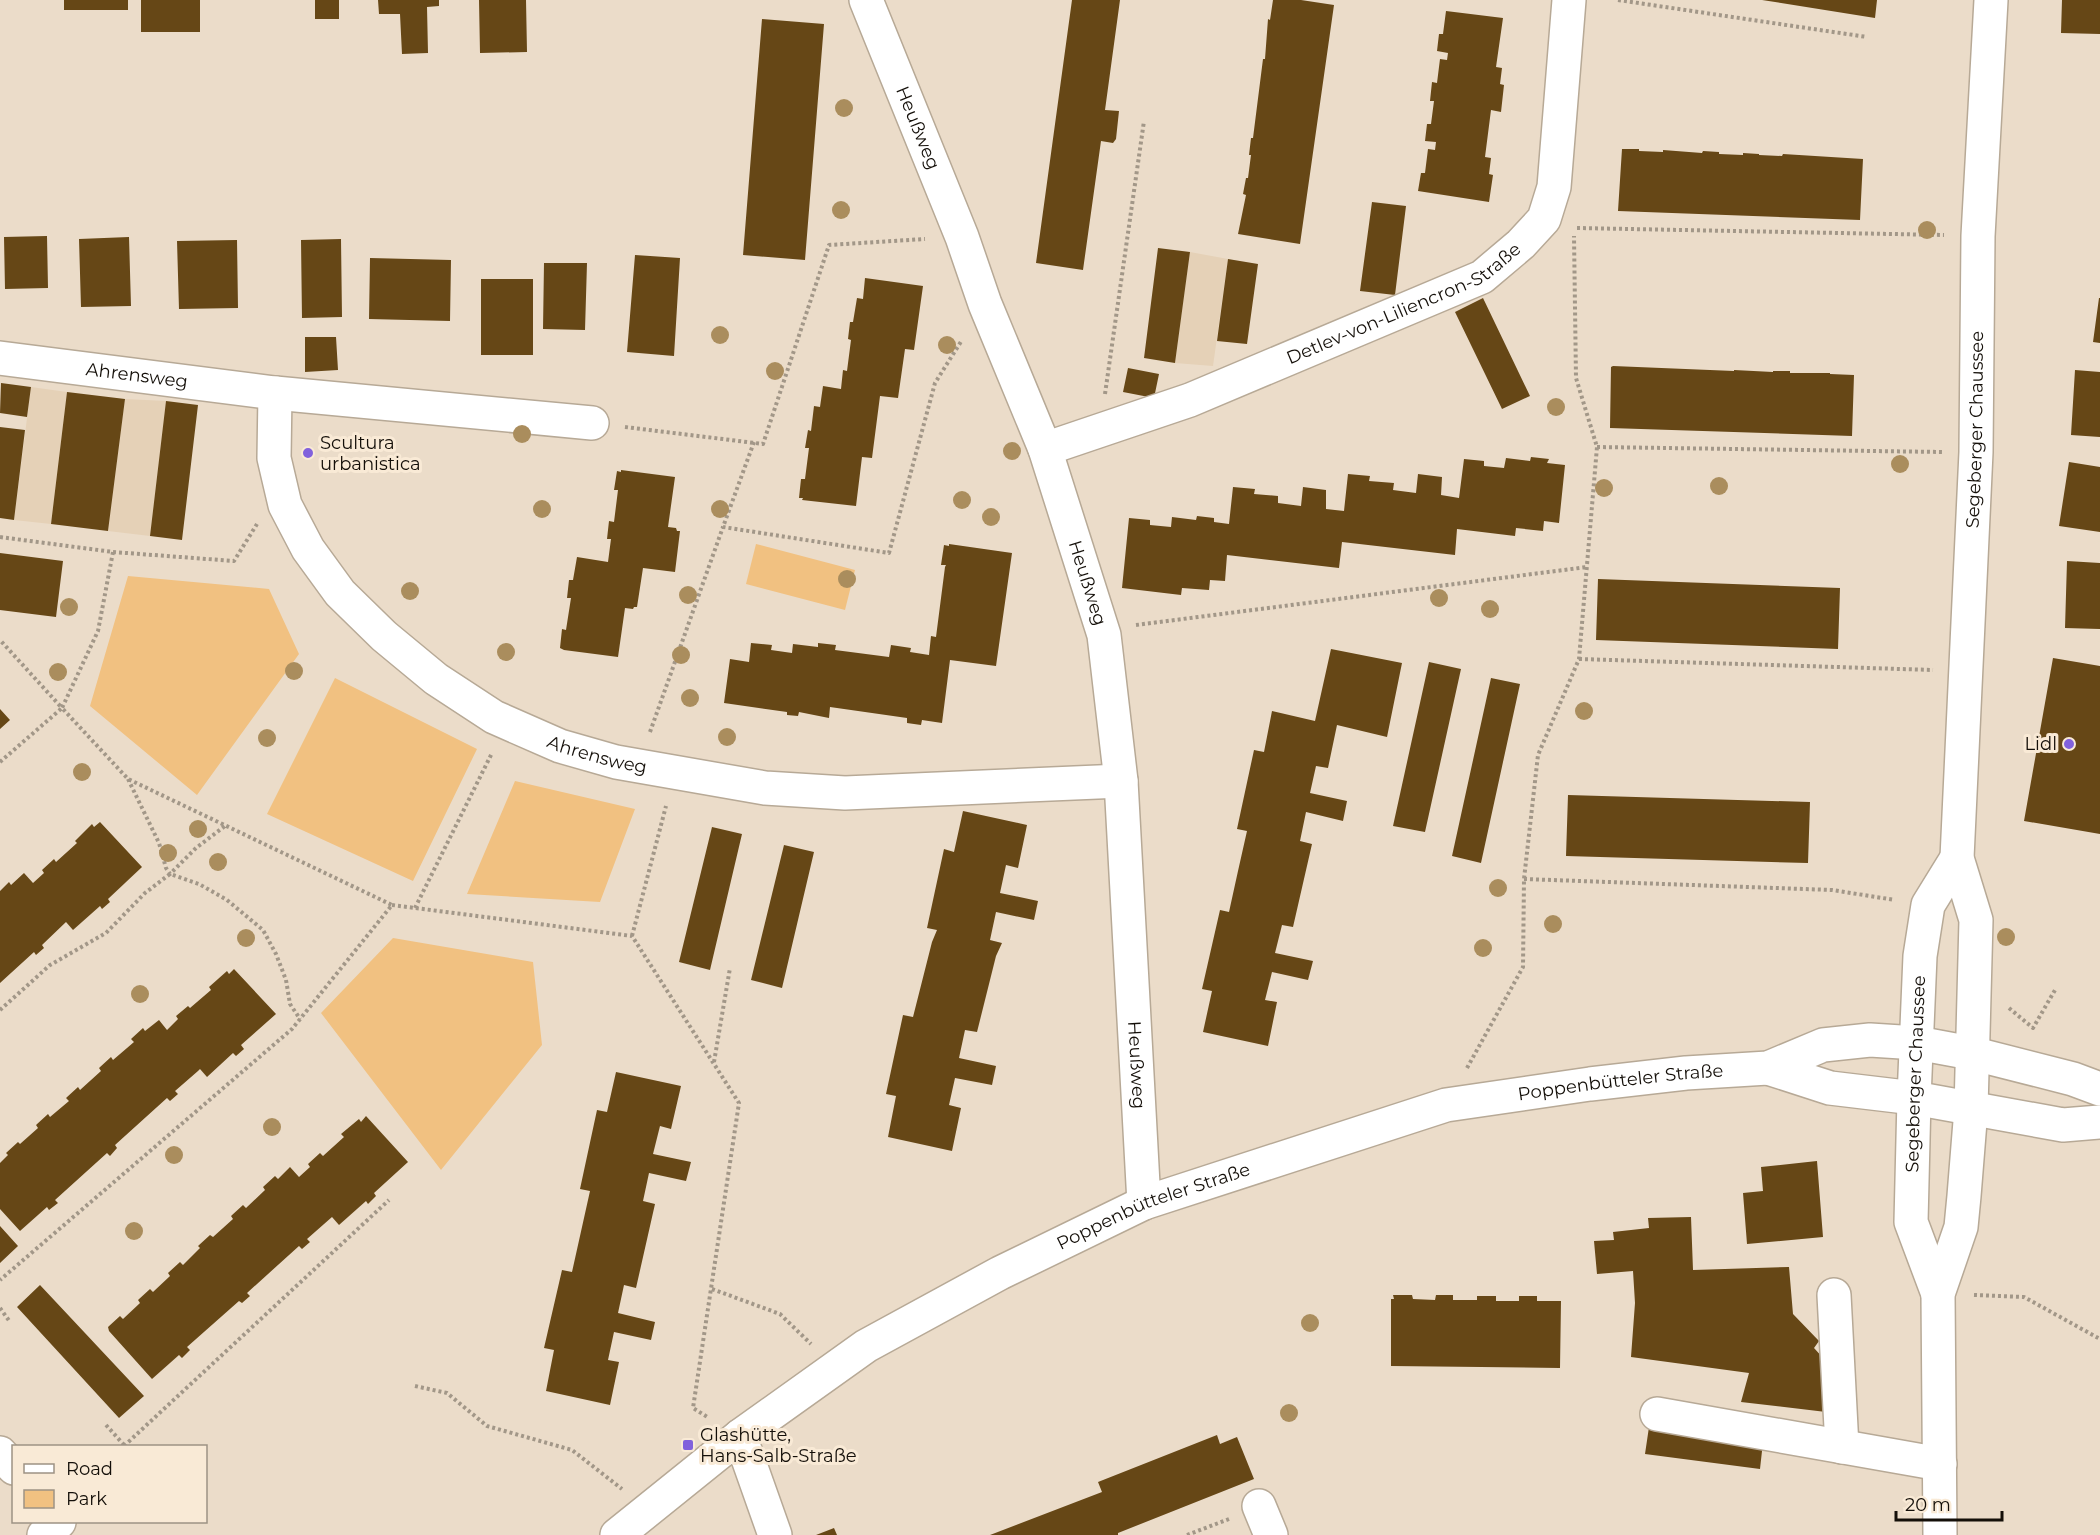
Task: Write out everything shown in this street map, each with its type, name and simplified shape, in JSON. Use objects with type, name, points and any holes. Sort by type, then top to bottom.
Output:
[{"type":"main road","name":"Heußweg","points":[[866,0],[962,237],[985,304],[1045,448],[1102,629],[1121,781],[1144,1203]]},
{"type":"main road","name":"Detlev-von-Liliencron-Straße","points":[[1045,448],[1190,400],[1482,277],[1521,244],[1544,219],[1554,187],[1569,0]]},
{"type":"main road","name":"Segeberger Chaussee","points":[[1940,1535],[1938,1294],[1961,1227],[1971,1109],[1976,920],[1957,858],[1976,452],[1978,236],[1991,0]]},
{"type":"main road","name":"Ahrensweg","points":[[0,358],[275,393],[592,423]]},
{"type":"main road","name":"Ahrensweg","points":[[275,393],[274,458],[285,505],[308,549],[340,593],[384,636],[436,679],[507,723],[560,746],[638,766],[765,788],[846,793],[1121,781]]},
{"type":"main road","name":"Segeberger Chaussee","points":[[1938,1294],[1911,1222],[1920,956],[1928,905],[1957,858]]},
{"type":"main road","name":"Poppenbütteler Straße","points":[[617,1535],[740,1437],[866,1346],[1000,1274],[1144,1203],[1446,1105],[1686,1073],[1768,1068],[1823,1045],[1870,1040],[1917,1043],[1971,1053],[2073,1079],[2100,1089]]},
{"type":"main road","name":"Poppenbütteler Straße","points":[[1768,1068],[1830,1088],[1914,1098],[2063,1125],[2100,1122]]},
{"type":"main road","points":[[1834,1295],[1842,1447]]},
{"type":"main road","points":[[1657,1414],[1940,1464]]},
{"type":"main road","points":[[740,1437],[775,1535]]},
{"type":"main road","points":[[0,1453],[12,1466]]},
{"type":"main road","points":[[44,1535],[58,1523]]},
{"type":"main road","points":[[62,1523],[75,1535]]},
{"type":"path","points":[[1618,0],[1867,37]]},
{"type":"path","points":[[1100,430],[1144,121]]},
{"type":"path","points":[[1446,1105],[1523,968],[1524,879],[1538,755],[1579,659],[1598,447],[1576,378],[1574,228],[1978,236]]},
{"type":"path","points":[[592,423],[763,444],[829,245],[962,237]]},
{"type":"path","points":[[723,526],[889,553],[935,383],[985,304]]},
{"type":"path","points":[[638,766],[754,442]]},
{"type":"path","points":[[1598,447],[1976,452]]},
{"type":"path","points":[[0,537],[113,552],[234,561],[256,525],[285,505]]},
{"type":"path","points":[[0,762],[62,708],[98,631],[113,552]]},
{"type":"path","points":[[1102,629],[1587,567]]},
{"type":"path","points":[[0,640],[128,779],[159,843],[170,874],[199,884],[227,900],[263,930],[286,980],[290,1004],[300,1019]]},
{"type":"path","points":[[1579,659],[1966,671]]},
{"type":"path","points":[[415,908],[507,723]]},
{"type":"path","points":[[674,772],[632,936],[739,1102],[693,1408],[740,1437]]},
{"type":"path","points":[[128,779],[392,905],[632,936]]},
{"type":"path","points":[[0,1010],[50,965],[106,933],[145,893],[225,826]]},
{"type":"path","points":[[1524,879],[1832,890],[1928,905]]},
{"type":"path","points":[[0,1281],[292,1029],[392,905]]},
{"type":"path","points":[[714,1063],[730,968]]},
{"type":"path","points":[[1974,980],[2033,1028],[2055,990]]},
{"type":"path","points":[[125,1445],[389,1200]]},
{"type":"path","points":[[712,1289],[780,1314],[835,1368]]},
{"type":"path","points":[[1938,1294],[2024,1297],[2100,1339]]},
{"type":"path","points":[[0,1308],[10,1322]]},
{"type":"path","points":[[415,1386],[447,1393],[487,1426],[572,1450],[649,1509]]},
{"type":"path","points":[[105,1425],[123,1445]]},
{"type":"path","points":[[1188,1535],[1265,1521]]},
{"type":"shaded area","points":[[1190,252],[1228,259],[1213,366],[1175,363]]},
{"type":"shaded area","points":[[31,387],[67,392],[51,524],[14,520]]},
{"type":"shaded area","points":[[125,399],[166,401],[150,536],[108,531]]},
{"type":"green space","points":[[756,544],[855,570],[845,610],[746,584]]},
{"type":"green space","points":[[128,576],[269,589],[299,654],[197,795],[90,706]]},
{"type":"green space","points":[[335,678],[477,749],[413,881],[267,814]]},
{"type":"green space","points":[[515,781],[635,809],[600,902],[467,894]]},
{"type":"green space","points":[[393,938],[533,962],[542,1045],[441,1170],[321,1013]]},
{"type":"building","points":[[64,0],[128,0],[128,10],[64,10]]},
{"type":"building","points":[[141,0],[200,0],[200,32],[141,32]]},
{"type":"building","points":[[315,0],[339,0],[339,19],[315,19]]},
{"type":"building","points":[[378,0],[439,0],[439,6],[427,7],[428,53],[402,54],[400,14],[379,14]]},
{"type":"building","points":[[479,0],[526,0],[527,52],[480,53]]},
{"type":"building","points":[[1072,0],[1120,0],[1105,110],[1119,111],[1116,139],[1113,143],[1101,141],[1083,270],[1036,263]]},
{"type":"building","points":[[1273,0],[1301,0],[1334,5],[1300,244],[1238,234],[1246,195],[1243,194],[1246,178],[1248,178],[1251,138],[1253,138],[1263,59],[1265,59],[1268,19],[1270,20]]},
{"type":"building","points":[[1762,0],[1877,0],[1875,18]]},
{"type":"building","points":[[2062,0],[2100,0],[2100,34],[2061,33]]},
{"type":"building","points":[[1446,11],[1503,18],[1496,67],[1502,68],[1500,84],[1504,85],[1501,112],[1491,110],[1485,157],[1491,158],[1489,174],[1493,175],[1489,202],[1418,191],[1421,173],[1425,173],[1428,149],[1435,150],[1436,142],[1425,141],[1427,124],[1431,124],[1434,101],[1430,101],[1432,82],[1437,83],[1440,59],[1447,60],[1448,53],[1437,51],[1439,34],[1443,34]]},
{"type":"building","points":[[762,19],[824,24],[805,260],[743,255]]},
{"type":"building","points":[[1622,149],[1863,159],[1860,220],[1618,211]]},
{"type":"building","points":[[1372,202],[1406,206],[1395,295],[1360,291]]},
{"type":"building","points":[[47,236],[48,288],[5,289],[4,237]]},
{"type":"building","points":[[129,237],[131,306],[81,307],[79,239]]},
{"type":"building","points":[[341,239],[342,317],[302,318],[301,240]]},
{"type":"building","points":[[237,240],[238,308],[179,309],[177,241]]},
{"type":"building","points":[[1158,248],[1190,252],[1175,363],[1144,358]]},
{"type":"building","points":[[635,255],[680,258],[674,356],[627,352]]},
{"type":"building","points":[[370,258],[451,260],[450,321],[369,319]]},
{"type":"building","points":[[1228,259],[1258,264],[1247,344],[1217,341]]},
{"type":"building","points":[[544,263],[587,263],[585,330],[543,329]]},
{"type":"building","points":[[865,278],[923,286],[914,350],[905,349],[898,398],[880,396],[872,458],[862,457],[856,506],[802,500],[803,498],[799,498],[801,479],[805,479],[809,448],[805,448],[808,430],[811,431],[814,406],[820,407],[823,386],[841,389],[843,370],[847,371],[851,340],[848,339],[850,322],[853,322],[857,298],[863,299]]},
{"type":"building","points":[[481,279],[533,279],[533,355],[481,355]]},
{"type":"building","points":[[1483,298],[1530,396],[1502,409],[1455,312]]},
{"type":"building","points":[[2100,298],[2100,343],[2093,342]]},
{"type":"building","points":[[305,337],[336,337],[338,370],[305,372]]},
{"type":"building","points":[[1611,367],[1854,375],[1852,436],[1610,428]]},
{"type":"building","points":[[1128,368],[1159,374],[1154,398],[1123,392]]},
{"type":"building","points":[[2075,370],[2100,372],[2100,437],[2071,435]]},
{"type":"building","points":[[1,383],[31,387],[27,417],[0,413]]},
{"type":"building","points":[[67,392],[125,399],[108,531],[51,524]]},
{"type":"building","points":[[166,401],[198,405],[182,540],[150,536]]},
{"type":"building","points":[[0,427],[25,430],[14,520],[0,518]]},
{"type":"building","points":[[1531,457],[1549,459],[1547,463],[1565,465],[1559,523],[1544,521],[1543,531],[1516,528],[1515,536],[1457,529],[1455,555],[1342,542],[1339,568],[1227,555],[1225,581],[1210,580],[1209,590],[1182,588],[1181,595],[1122,588],[1129,518],[1150,520],[1150,525],[1171,527],[1172,517],[1196,520],[1197,516],[1214,518],[1214,522],[1229,524],[1233,487],[1255,489],[1254,494],[1278,496],[1278,503],[1301,506],[1303,487],[1326,490],[1326,509],[1344,511],[1348,474],[1370,476],[1369,481],[1394,483],[1393,490],[1416,493],[1418,474],[1442,477],[1441,495],[1459,498],[1464,459],[1484,461],[1484,466],[1504,468],[1506,458],[1530,461]]},
{"type":"building","points":[[2069,462],[2100,467],[2100,532],[2059,526]]},
{"type":"building","points":[[621,470],[675,477],[668,527],[680,531],[675,572],[643,568],[637,607],[625,608],[618,657],[564,650],[560,648],[562,629],[566,630],[571,598],[567,598],[569,580],[573,580],[577,557],[608,562],[611,539],[607,539],[609,521],[614,522],[618,490],[614,490],[617,471],[621,472]]},
{"type":"building","points":[[949,544],[1012,553],[996,666],[950,660],[942,723],[922,720],[921,725],[907,723],[907,718],[830,707],[829,718],[799,712],[798,716],[787,715],[787,712],[724,703],[730,659],[749,662],[751,643],[772,645],[771,650],[792,653],[793,644],[818,647],[818,643],[836,645],[835,650],[889,657],[891,645],[911,648],[910,652],[929,655],[931,636],[936,637],[946,565],[941,565],[944,545],[949,546]]},
{"type":"building","points":[[0,553],[63,561],[56,617],[0,610]]},
{"type":"building","points":[[2067,561],[2100,563],[2100,629],[2065,628]]},
{"type":"building","points":[[1598,579],[1840,588],[1838,649],[1596,640]]},
{"type":"building","points":[[1331,649],[1402,663],[1387,737],[1337,725],[1328,768],[1316,766],[1310,793],[1347,801],[1343,821],[1306,812],[1300,841],[1312,844],[1293,927],[1282,925],[1275,953],[1313,961],[1308,980],[1272,972],[1265,1000],[1277,1002],[1268,1046],[1203,1032],[1212,991],[1202,989],[1220,910],[1229,912],[1247,831],[1237,829],[1254,750],[1264,752],[1272,711],[1315,721]]},
{"type":"building","name":"Lidl","points":[[2053,658],[2100,666],[2100,834],[2024,821]]},
{"type":"building","points":[[1429,662],[1461,669],[1425,832],[1393,826]]},
{"type":"building","points":[[1491,678],[1520,684],[1481,863],[1452,856]]},
{"type":"building","points":[[0,709],[10,720],[0,729]]},
{"type":"building","points":[[1568,795],[1810,802],[1808,863],[1566,856]]},
{"type":"building","points":[[963,811],[1027,825],[1018,868],[1006,865],[1000,893],[1038,901],[1034,920],[996,912],[990,940],[1002,943],[996,956],[977,1032],[965,1030],[959,1058],[996,1066],[992,1085],[955,1078],[949,1105],[961,1108],[952,1151],[888,1137],[896,1096],[886,1094],[903,1015],[913,1017],[937,930],[927,928],[944,849],[954,852]]},
{"type":"building","points":[[100,822],[142,867],[108,899],[110,902],[102,909],[100,906],[73,930],[66,922],[42,945],[44,948],[36,955],[34,952],[0,983],[0,891],[24,873],[33,883],[54,859],[56,862],[77,843],[75,841],[92,824],[94,827]]},
{"type":"building","points":[[712,827],[742,834],[710,970],[679,962]]},
{"type":"building","points":[[784,845],[814,852],[782,988],[751,980]]},
{"type":"building","points":[[234,969],[276,1014],[241,1045],[244,1049],[236,1056],[233,1053],[207,1077],[200,1069],[175,1091],[178,1094],[170,1101],[167,1098],[115,1145],[117,1148],[110,1156],[107,1153],[55,1200],[58,1203],[49,1210],[47,1207],[20,1231],[0,1209],[0,1163],[8,1155],[6,1153],[38,1128],[36,1125],[48,1114],[50,1117],[69,1101],[66,1098],[78,1087],[80,1090],[101,1071],[99,1068],[111,1057],[113,1060],[134,1042],[131,1039],[143,1028],[145,1031],[159,1020],[167,1030],[178,1019],[176,1016],[188,1006],[190,1008],[211,990],[209,987],[227,971],[229,974]]},
{"type":"building","points":[[616,1072],[681,1086],[671,1129],[660,1126],[653,1154],[691,1162],[686,1181],[649,1173],[643,1201],[655,1204],[636,1288],[624,1285],[618,1313],[655,1322],[651,1340],[614,1332],[608,1360],[619,1362],[610,1405],[546,1391],[554,1350],[544,1348],[562,1270],[572,1272],[590,1191],[580,1189],[597,1110],[607,1112]]},
{"type":"building","points":[[366,1116],[408,1162],[374,1193],[376,1196],[368,1204],[366,1201],[339,1225],[332,1217],[307,1239],[310,1242],[302,1249],[299,1246],[247,1293],[250,1296],[242,1303],[239,1301],[187,1347],[190,1350],[182,1358],[179,1355],[152,1379],[109,1331],[108,1327],[120,1316],[123,1319],[140,1303],[138,1300],[150,1289],[153,1292],[170,1276],[168,1273],[180,1262],[183,1265],[200,1248],[198,1246],[210,1235],[213,1237],[233,1219],[231,1216],[243,1205],[246,1208],[265,1190],[263,1187],[275,1176],[278,1179],[290,1167],[299,1177],[320,1153],[323,1156],[344,1137],[341,1134],[359,1119],[361,1122]]},
{"type":"building","points":[[1817,1161],[1823,1237],[1747,1244],[1743,1193],[1763,1191],[1761,1167]]},
{"type":"building","points":[[1691,1217],[1693,1270],[1789,1267],[1793,1314],[1819,1341],[1814,1348],[1824,1359],[1826,1412],[1741,1402],[1749,1373],[1631,1357],[1635,1303],[1633,1271],[1597,1274],[1594,1241],[1614,1240],[1613,1232],[1649,1228],[1648,1218]]},
{"type":"building","points":[[0,1226],[18,1246],[0,1263]]},
{"type":"building","points":[[40,1285],[144,1396],[119,1418],[17,1307]]},
{"type":"building","points":[[1393,1295],[1412,1295],[1413,1299],[1435,1300],[1436,1295],[1453,1295],[1453,1300],[1477,1300],[1477,1296],[1496,1296],[1496,1301],[1519,1301],[1519,1296],[1537,1296],[1537,1301],[1561,1301],[1560,1368],[1391,1366],[1391,1299],[1394,1299]]},
{"type":"building","points":[[1649,1427],[1763,1442],[1760,1469],[1645,1454]]},
{"type":"building","points":[[1217,1435],[1220,1444],[1237,1437],[1254,1479],[1118,1533],[1118,1535],[990,1535],[1102,1492],[1098,1482]]},
{"type":"building","points":[[834,1528],[837,1535],[816,1535]]},
{"type":"place","name":"Scultura urbanistica","points":[[308,453]]},
{"type":"place","name":"Lidl","points":[[2069,744]]},
{"type":"place","name":"Glashütte, Hans-Salb-Straße","points":[[688,1445]]}]
